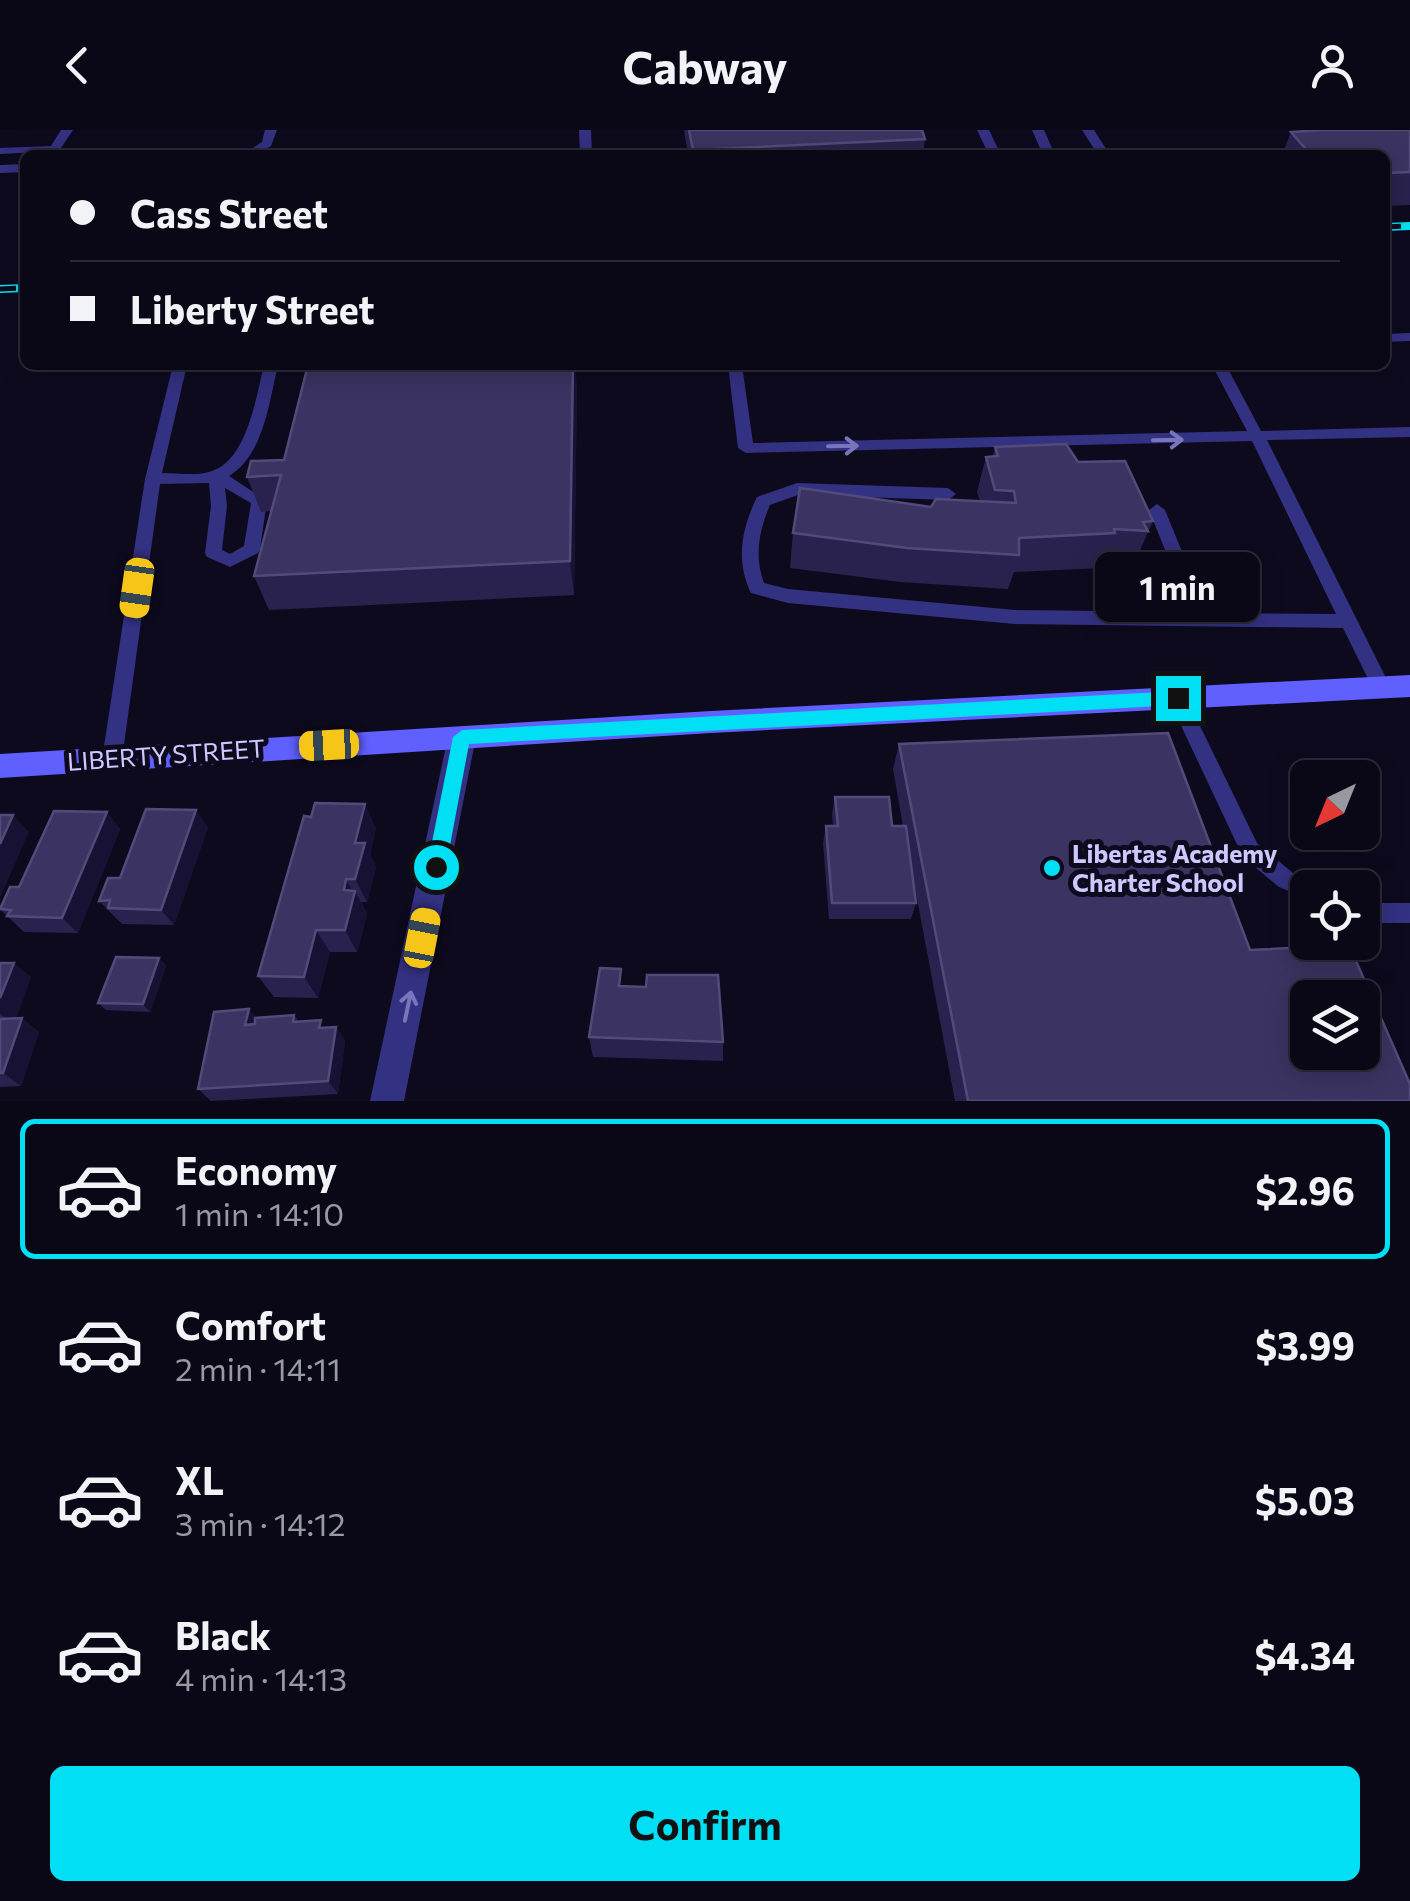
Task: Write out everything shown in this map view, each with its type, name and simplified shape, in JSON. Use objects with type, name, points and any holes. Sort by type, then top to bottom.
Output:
[{"type":"main road","name":"LIBERTY STREET","points":[[0,766],[1410,686]]},
{"type":"street","points":[[387,1101],[462,737]]},
{"type":"lane","points":[[28,150],[55,149],[67,130]]},
{"type":"lane","points":[[257,150],[267,144],[271,130]]},
{"type":"lane","points":[[112,759],[153,479],[179,370]]},
{"type":"lane","points":[[153,479],[216,476],[232,468],[244,449],[269,370]]},
{"type":"lane","points":[[736,370],[746,448],[1410,432]]},
{"type":"lane","points":[[1222,370],[1260,438],[1382,688]]},
{"type":"lane","points":[[216,476],[259,501],[252,549],[230,561],[214,553],[216,476]]},
{"type":"lane","points":[[948,494],[797,488],[763,502],[750,530],[747,566],[757,588],[788,596],[1015,616],[1347,620]]},
{"type":"lane","points":[[1157,510],[1201,619]]},
{"type":"lane","points":[[1178,698],[1250,850],[1290,882]]},
{"type":"lane","points":[[1380,914],[1410,913]]},
{"type":"building","points":[[689,130],[922,130],[925,139],[693,150]]},
{"type":"building","points":[[1410,130],[1410,172],[1390,173],[1390,150],[1307,150],[1291,132]]},
{"type":"building","points":[[307,370],[573,370],[570,561],[254,576],[281,475],[247,477],[251,461],[284,460]]},
{"type":"building","points":[[1066,444],[1078,462],[1125,461],[1153,521],[1143,522],[1148,531],[1114,529],[1115,533],[1019,538],[1019,555],[907,548],[793,533],[800,488],[931,507],[936,499],[1016,503],[1014,491],[995,490],[986,457],[998,456],[995,447]]},
{"type":"building","name":"Libertas Academy Charter School","points":[[1168,733],[1250,950],[1290,948],[1290,960],[1356,960],[1364,980],[1290,980],[1290,1070],[1380,1070],[1380,1016],[1410,1084],[1410,1101],[968,1101],[899,744]]},
{"type":"building","points":[[835,797],[889,797],[892,826],[906,826],[916,903],[832,903],[826,826],[838,826]]},
{"type":"building","points":[[315,803],[365,804],[355,843],[365,843],[355,879],[346,879],[344,890],[355,891],[345,930],[316,930],[304,977],[258,976],[304,816],[311,817]]},
{"type":"building","points":[[146,809],[196,810],[161,910],[108,908],[110,900],[99,901],[108,878],[120,878]]},
{"type":"building","points":[[54,811],[107,812],[62,918],[7,916],[11,910],[0,909],[10,887],[19,887]]},
{"type":"building","points":[[0,815],[13,815],[0,844]]},
{"type":"building","points":[[116,957],[159,958],[143,1004],[98,1003]]},
{"type":"building","points":[[0,963],[14,963],[0,998]]},
{"type":"building","points":[[600,968],[621,969],[619,986],[646,987],[647,975],[718,975],[723,1042],[589,1037]]},
{"type":"building","points":[[249,1009],[245,1025],[255,1024],[255,1018],[294,1015],[293,1022],[321,1020],[319,1028],[336,1027],[328,1081],[198,1089],[214,1012]]},
{"type":"building","points":[[22,1018],[3,1073],[0,1073],[0,1019]]},
{"type":"railway","points":[[1390,227],[1410,226]]},
{"type":"railway","points":[[0,289],[20,288]]},
{"type":"place","name":"Libertas Academy Charter School","points":[[1052,868]]},
{"type":"route","points":[[436,867],[462,737],[1178,698]]}]
